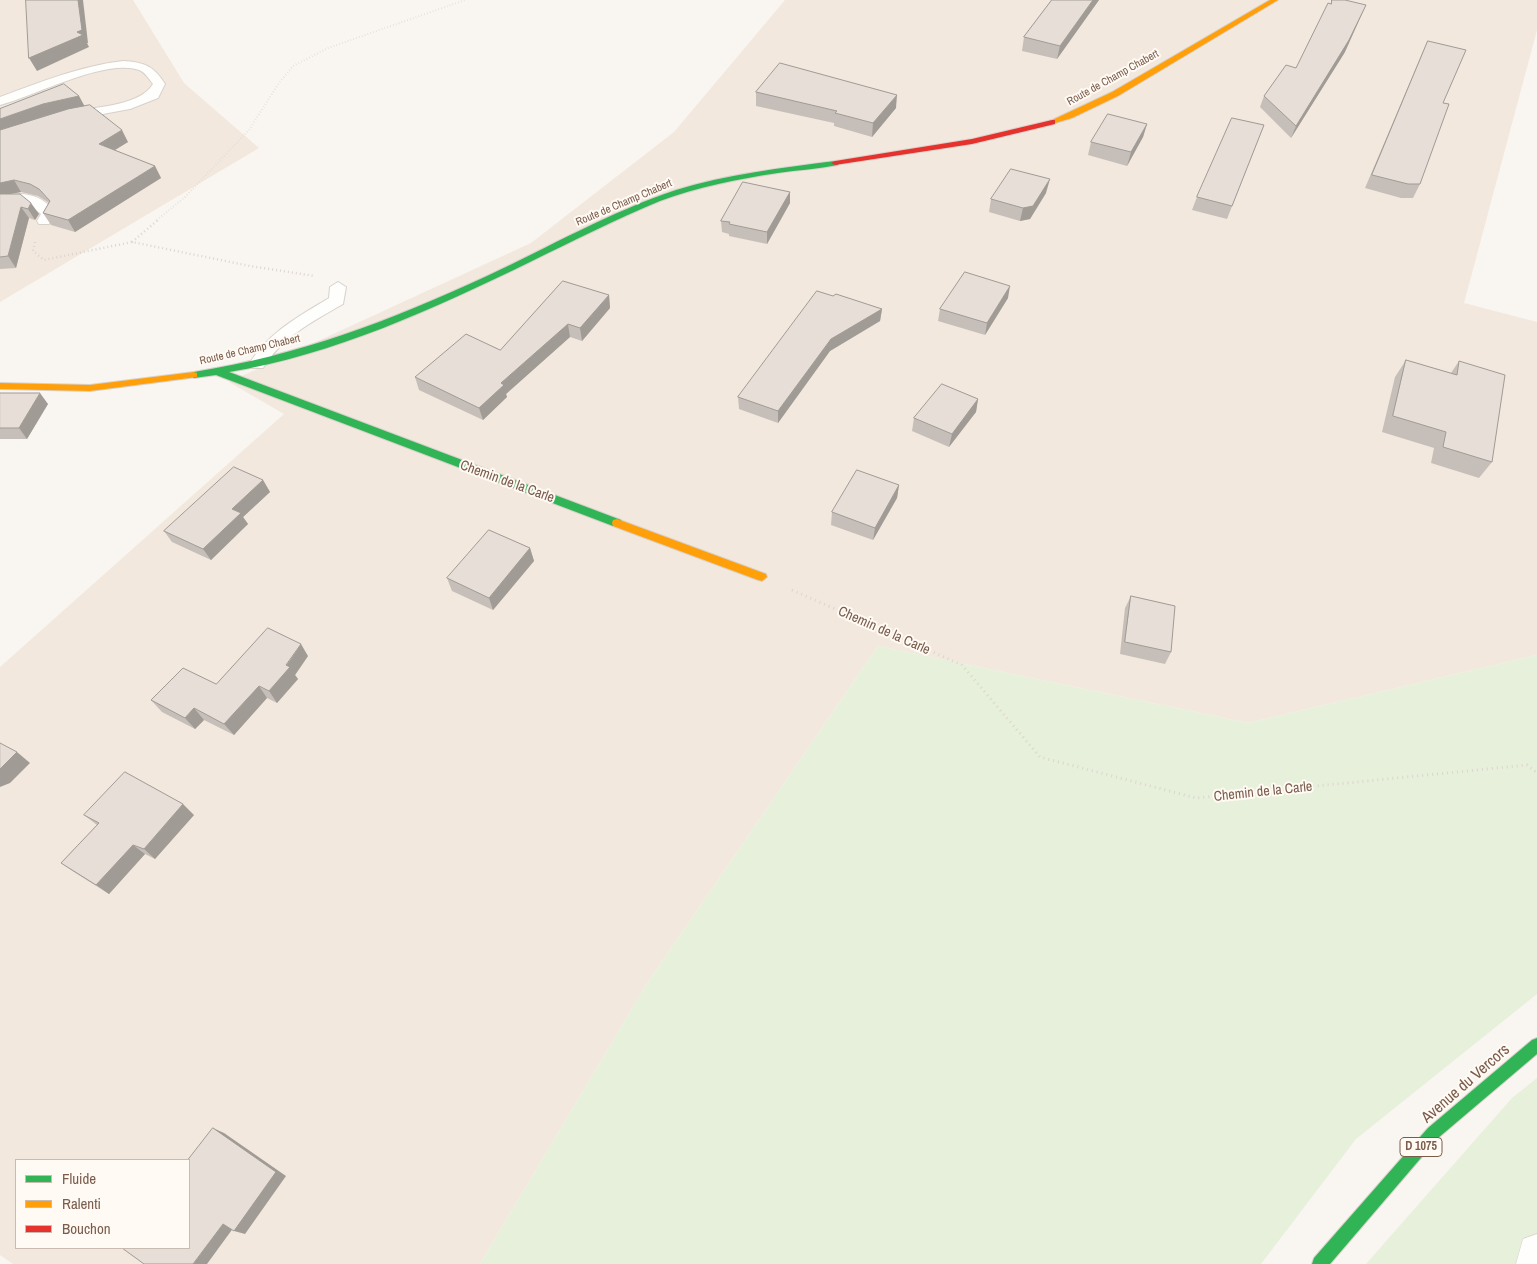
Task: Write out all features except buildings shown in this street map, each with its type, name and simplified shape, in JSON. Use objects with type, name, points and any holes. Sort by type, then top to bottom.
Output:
[{"type":"street","name":"Route de Champ Chabert","points":[[0,386],[90,388],[219,372],[257,364],[356,335],[458,293],[622,215],[680,192],[761,174],[923,150],[1020,132],[1069,116],[1115,94],[1275,0]]},
{"type":"street","name":"Chemin de la Carle","points":[[219,372],[399,442],[762,577]]},
{"type":"street","name":"Avenue du Vercors","points":[[1320,1264],[1433,1133],[1537,1045]]},
{"type":"street","points":[[1535,1264],[1537,1253]]},
{"type":"lane","points":[[0,101],[109,67],[141,66],[151,72],[159,84],[153,95],[126,106],[99,110],[53,121]]},
{"type":"lane","points":[[0,200],[20,198],[40,202],[49,214],[44,221]]},
{"type":"lane","points":[[257,364],[263,351],[286,331],[337,300],[338,287]]},
{"type":"path","points":[[132,242],[185,197],[249,130],[278,83],[293,66],[328,48],[465,0]]},
{"type":"path","points":[[44,221],[36,237],[33,252],[44,260],[109,245],[132,242],[250,266],[312,274],[338,287]]},
{"type":"path","name":"Chemin de la Carle","points":[[762,577],[962,665],[1040,758],[1196,798],[1527,765],[1537,773]]},
{"type":"shaded area","points":[[0,0],[133,0],[184,83],[259,148],[0,302]]},
{"type":"shaded area","points":[[785,0],[1537,0],[1537,30],[1464,303],[1537,322],[1537,655],[1248,723],[878,646],[646,985],[480,1264],[13,1264],[0,1255],[0,667],[284,414],[229,382],[531,243],[674,132]]},
{"type":"green space","points":[[878,646],[1248,723],[1537,655],[1537,994],[1356,1139],[1261,1264],[480,1264],[646,985]]},
{"type":"green space","points":[[1537,1078],[1537,1264],[1366,1264],[1512,1098]]},
{"type":"traffic: fast","points":[[194,375],[238,368],[281,358],[365,331],[447,297],[621,215],[679,192],[737,178],[835,163]]},
{"type":"traffic: fast","points":[[219,372],[617,523]]},
{"type":"traffic: fast","points":[[1320,1264],[1433,1133],[1537,1045]]},
{"type":"traffic: slow","points":[[1052,122],[1115,94],[1275,0]]},
{"type":"traffic: slow","points":[[0,386],[90,388],[194,375]]},
{"type":"traffic: slow","points":[[617,523],[762,577]]},
{"type":"traffic: jam","points":[[835,163],[972,142],[1052,122]]}]
